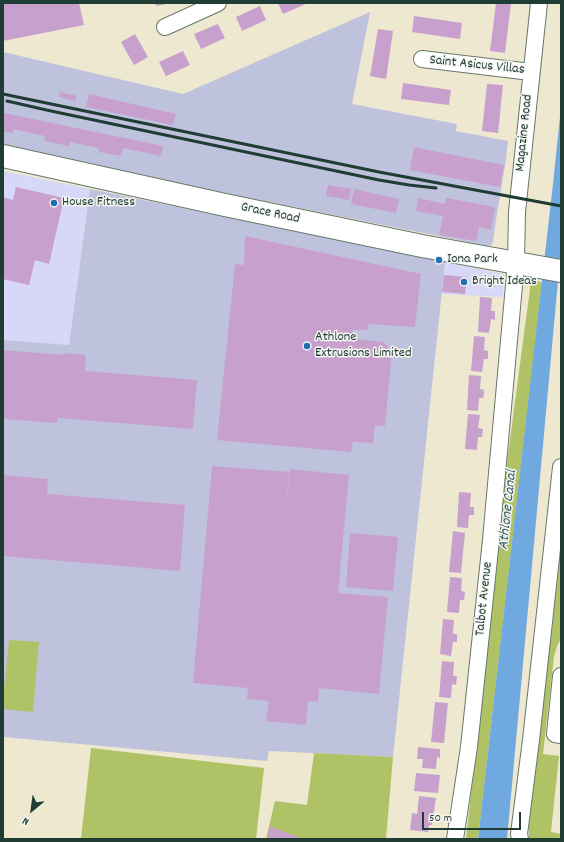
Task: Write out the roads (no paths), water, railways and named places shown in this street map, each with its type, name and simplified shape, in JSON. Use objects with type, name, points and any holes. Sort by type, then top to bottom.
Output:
[{"type":"main road","name":"Grace Road","points":[[3,156],[232,207],[422,246],[561,271]]},
{"type":"street","points":[[165,27],[218,3]]},
{"type":"street","name":"Magazine Road","points":[[516,263],[516,212],[539,3]]},
{"type":"street","name":"Saint Asicus Villas","points":[[422,59],[531,72]]},
{"type":"street","name":"Talbot Avenue","points":[[456,839],[469,747],[491,540],[516,263]]},
{"type":"street","points":[[520,839],[519,834],[531,740],[561,467]]},
{"type":"street","points":[[557,739],[561,676]]},
{"type":"water","points":[[561,107],[561,248],[507,839],[478,839],[553,184]]},
{"type":"railway","points":[[3,94],[379,172],[561,206]]},
{"type":"railway","points":[[7,101],[379,180],[436,188]]},
{"type":"place","name":"House Fitness","points":[[54,203]]},
{"type":"place","name":"Iona Park","points":[[439,260]]},
{"type":"place","name":"Bright Ideas","points":[[464,282]]},
{"type":"place","name":"Athlone Extrusions Limited","points":[[307,346]]},
{"type":"water label","name":"Athlone Canal","points":[[509,510]]}]
